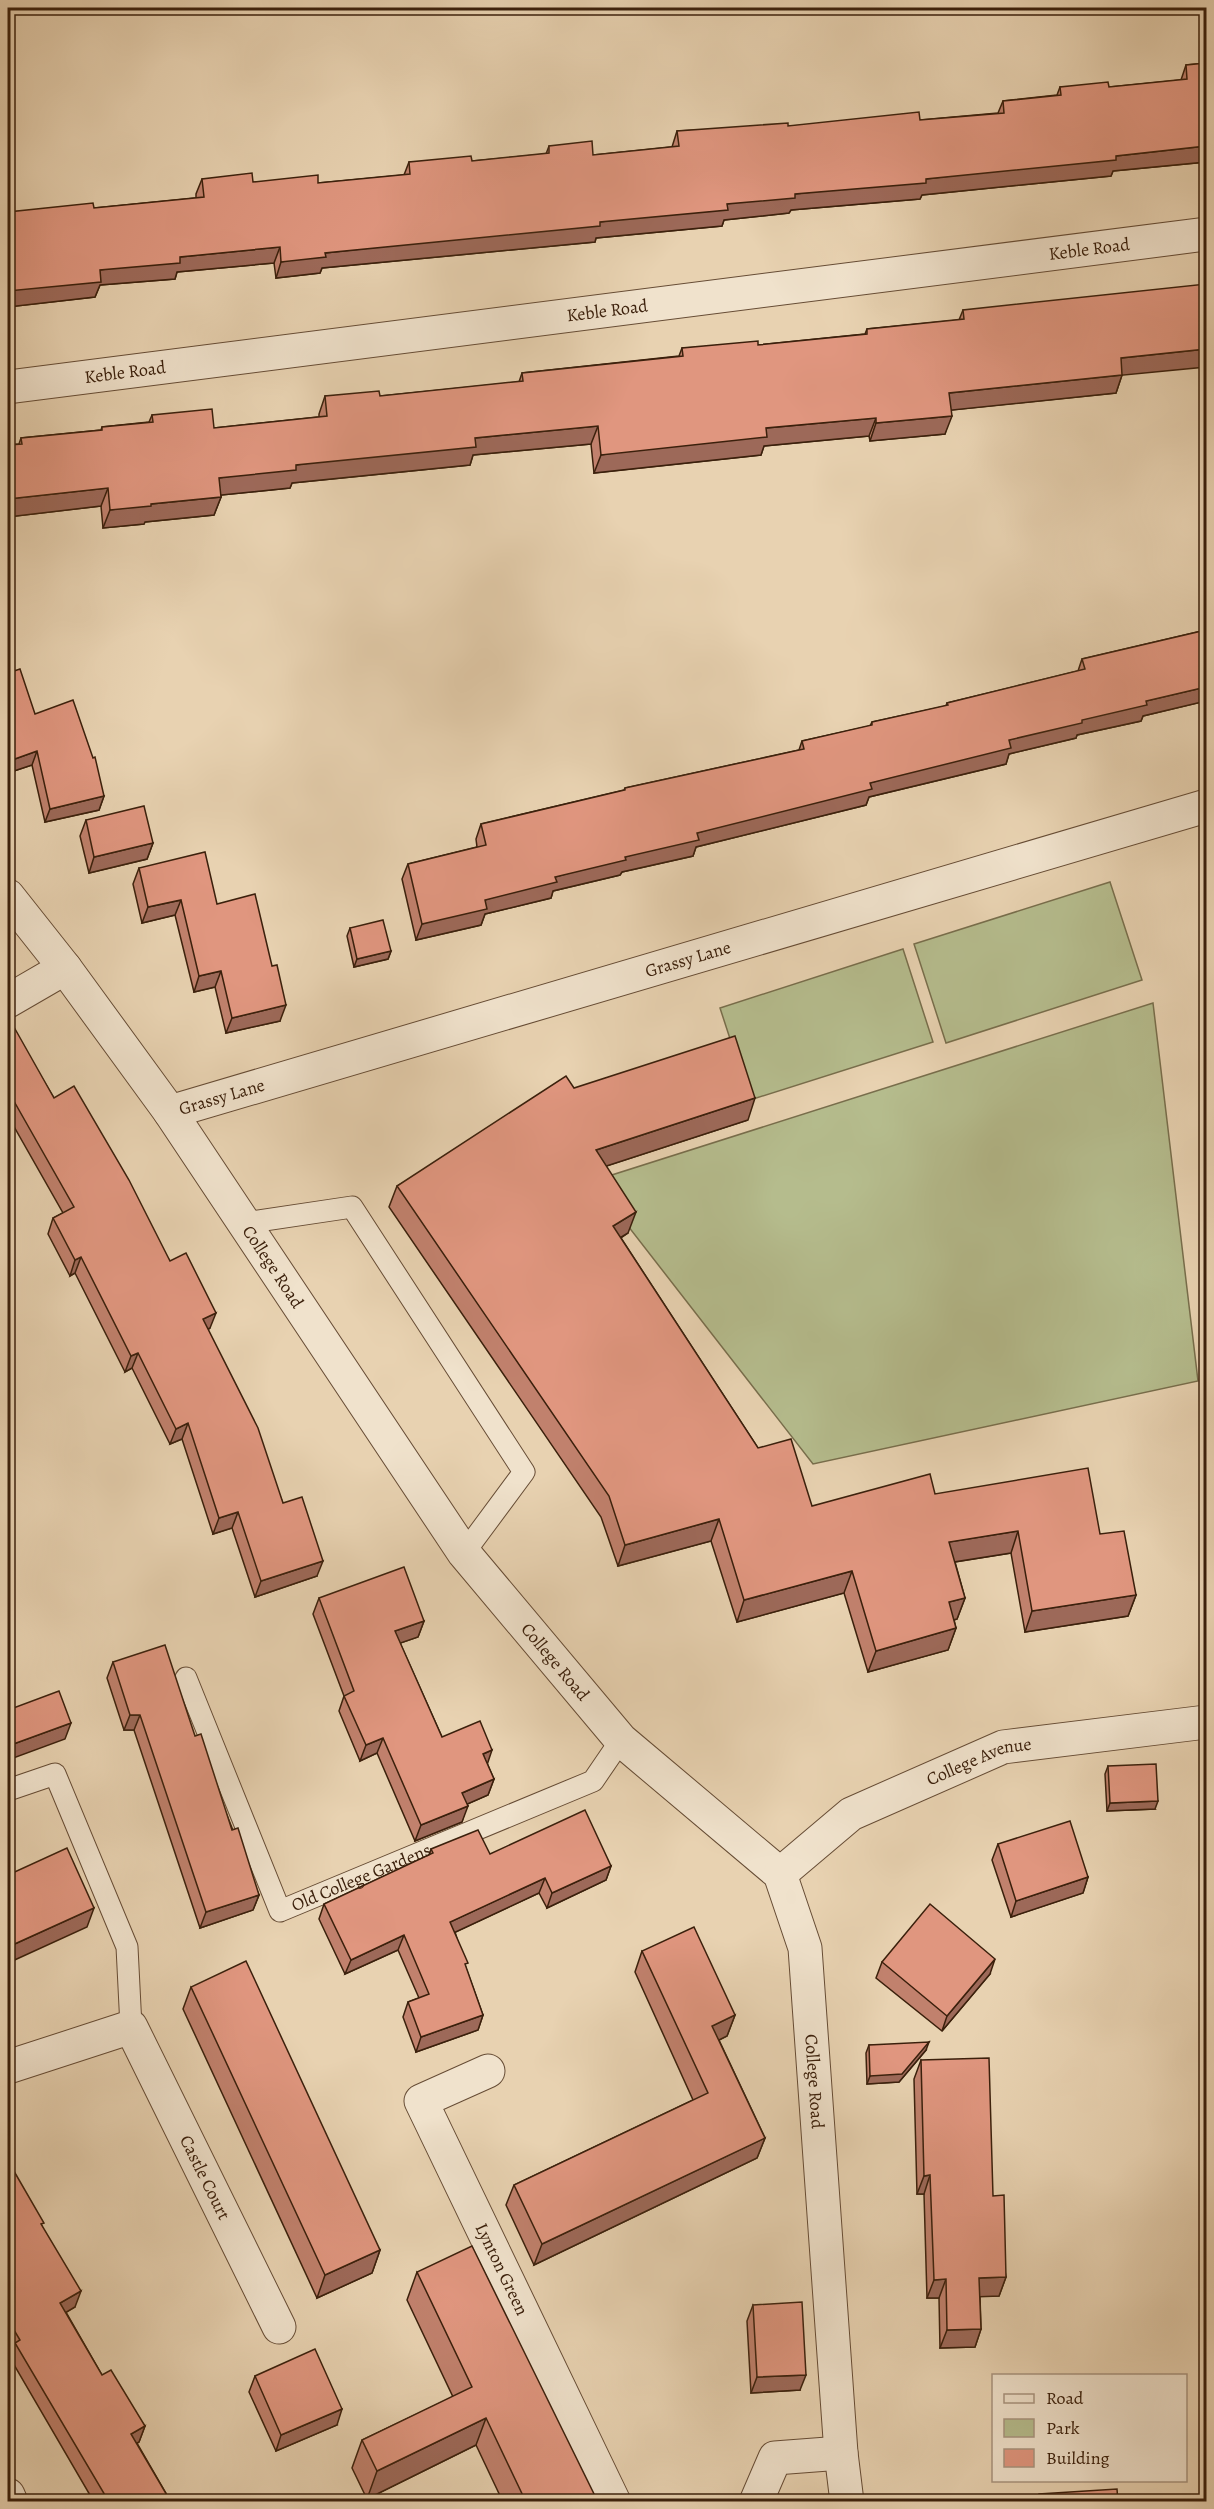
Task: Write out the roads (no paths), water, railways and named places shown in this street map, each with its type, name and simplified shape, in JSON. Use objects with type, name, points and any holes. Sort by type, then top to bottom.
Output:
[{"type":"street","name":"Keble Road","points":[[8,387],[1206,234]]},
{"type":"street","name":"Grassy Lane","points":[[170,1112],[1206,806]]},
{"type":"street","name":"College Road","points":[[8,896],[65,968],[170,1112],[464,1553],[621,1740],[780,1874],[805,1948],[841,2453],[847,2502]]},
{"type":"street","points":[[8,1001],[65,968]]},
{"type":"street","name":"College Avenue","points":[[780,1874],[851,1814],[1002,1747],[1206,1722]]},
{"type":"street","points":[[8,2067],[131,2027]]},
{"type":"street","name":"Castle Court","points":[[131,2027],[278,2328]]},
{"type":"street","name":"Lynton Green","points":[[489,2071],[421,2101],[614,2502]]},
{"type":"street","points":[[756,2502],[775,2458],[841,2453]]},
{"type":"street","points":[[8,2495],[11,2502]]},
{"type":"lane","points":[[245,1222],[352,1207],[524,1472],[464,1553]]},
{"type":"lane","name":"Old College Gardens","points":[[186,1678],[280,1911],[592,1781],[621,1740]]},
{"type":"lane","points":[[8,1790],[55,1774],[127,1947],[131,2027]]}]
